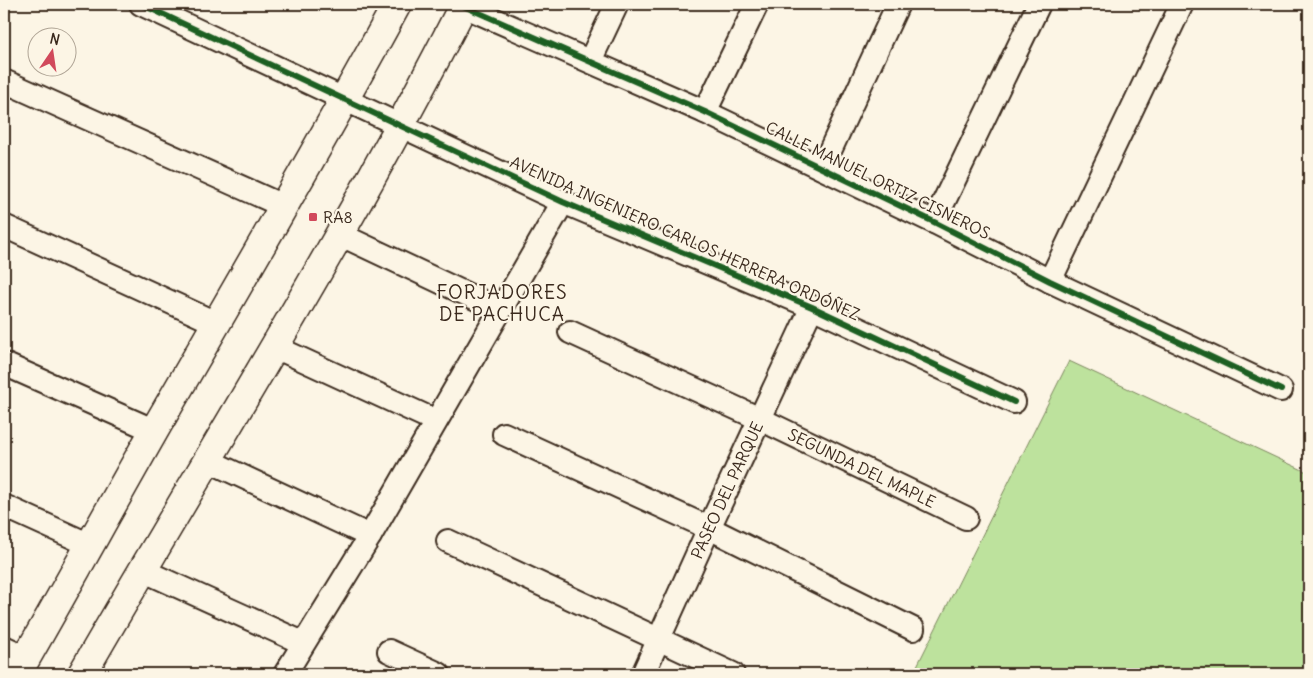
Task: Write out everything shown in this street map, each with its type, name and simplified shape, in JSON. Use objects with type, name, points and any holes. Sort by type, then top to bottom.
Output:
[{"type":"street","name":"AVENIDA INGENIERO CARLOS HERRERA ORDÓÑEZ","points":[[141,4],[346,98],[563,202],[812,307],[1014,402]]},
{"type":"street","points":[[16,660],[90,545],[154,431],[218,324],[397,4]]},
{"type":"street","points":[[82,674],[275,346],[401,124],[462,4]]},
{"type":"street","name":"CALLE MANUEL ORTIZ CISNEROS","points":[[462,4],[705,112],[934,222],[1050,281],[1281,390]]},
{"type":"street","points":[[590,61],[617,4]]},
{"type":"street","points":[[705,112],[757,4]]},
{"type":"street","points":[[822,168],[898,4]]},
{"type":"street","points":[[934,222],[1039,4]]},
{"type":"street","points":[[1050,281],[1182,4]]},
{"type":"street","points":[[4,81],[283,206]]},
{"type":"street","points":[[285,674],[370,536],[563,202]]},
{"type":"street","points":[[4,226],[218,324]]},
{"type":"street","points":[[338,234],[500,310]]},
{"type":"street","name":"PASEO DEL PARQUE","points":[[643,674],[812,307]]},
{"type":"street","name":"SEGUNDA DEL MAPLE","points":[[570,332],[760,419],[966,518]]},
{"type":"street","points":[[275,346],[436,421]]},
{"type":"street","points":[[4,364],[154,431]]},
{"type":"street","points":[[504,434],[709,528],[913,629]]},
{"type":"street","points":[[207,460],[370,536]]},
{"type":"street","points":[[4,506],[90,545]]},
{"type":"street","points":[[448,541],[733,674]]},
{"type":"street","points":[[142,570],[303,642]]},
{"type":"street","points":[[389,651],[440,674]]},
{"type":"green space","points":[[1069,361],[1309,473],[1309,674],[913,674]]},
{"type":"cycle path","points":[[141,4],[563,202],[812,307],[1014,402]]},
{"type":"cycle path","points":[[459,4],[705,112],[934,222],[1050,281],[1281,390]]},
{"type":"place","name":"RA8","points":[[313,217]]},
{"type":"district","name":"FORJADORES DE PACHUCA","points":[[502,303]]}]
